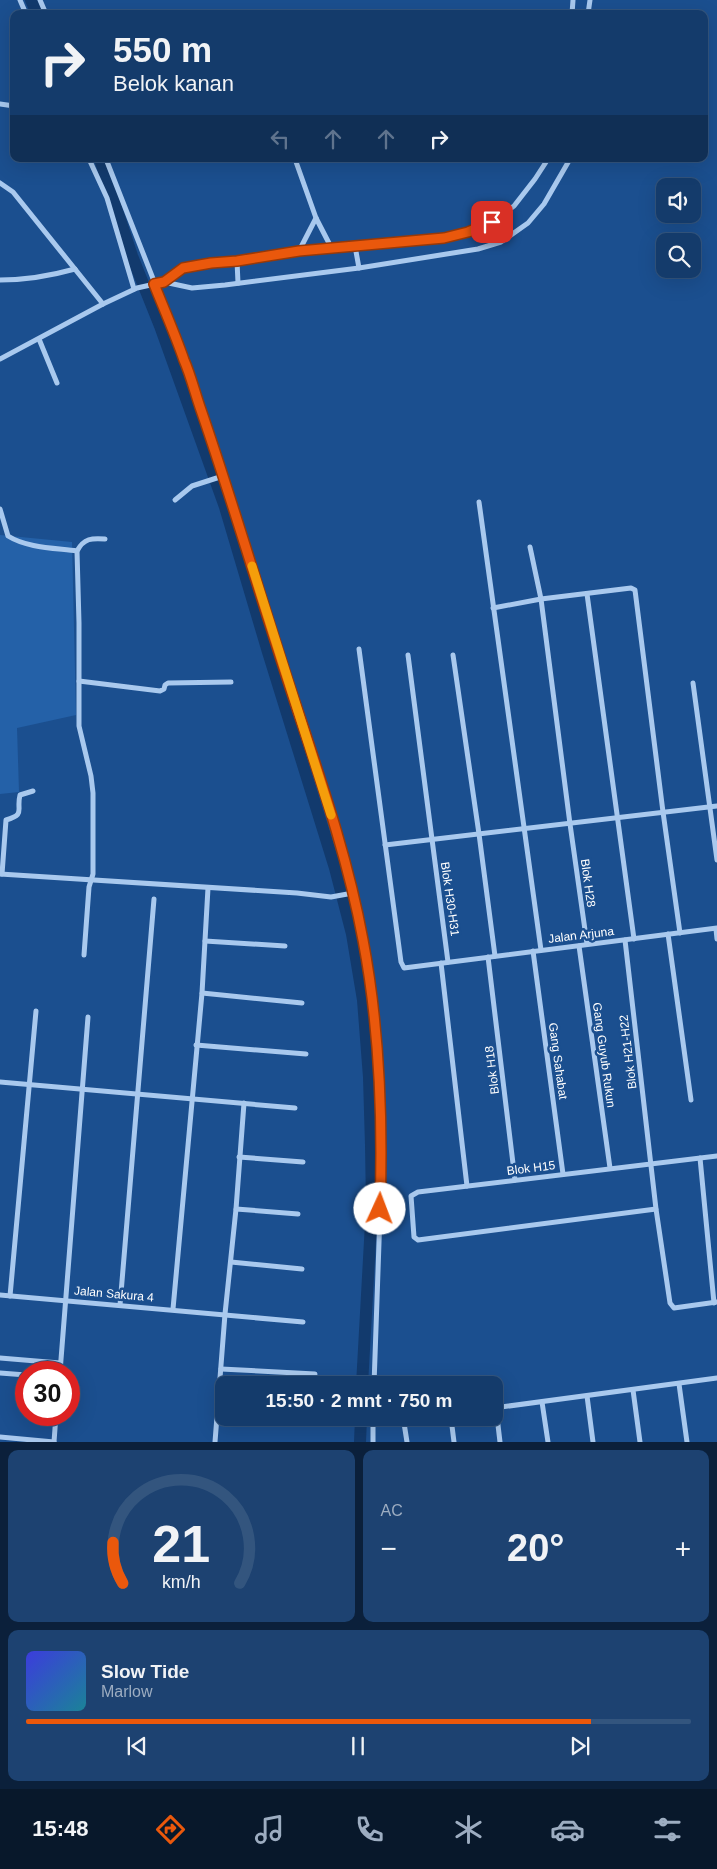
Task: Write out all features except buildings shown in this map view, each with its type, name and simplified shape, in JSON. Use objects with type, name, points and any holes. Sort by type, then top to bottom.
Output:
[{"type":"street","points":[[91,162],[107,198],[136,288]]},
{"type":"street","points":[[107,162],[151,284],[185,360],[221,477],[323,786],[353,893],[364,941],[372,999],[380,1088],[382,1157],[374,1376]]},
{"type":"street","points":[[296,162],[316,218],[332,249]]},
{"type":"street","points":[[164,282],[183,268],[211,263],[237,261],[299,251],[444,238],[468,232],[492,222],[514,206],[546,162]]},
{"type":"street","points":[[0,359],[39,340],[103,304],[136,288],[151,284],[164,282],[192,288],[238,283],[359,268],[478,249],[501,242],[528,223],[544,204],[568,162]]},
{"type":"street","points":[[0,183],[13,192],[103,304]]},
{"type":"street","points":[[299,251],[316,218]]},
{"type":"street","points":[[355,246],[359,268]]},
{"type":"street","points":[[237,261],[238,283]]},
{"type":"street","points":[[0,280],[22,280],[74,269]]},
{"type":"street","points":[[39,340],[56,383]]},
{"type":"street","points":[[176,500],[192,486],[221,477]]},
{"type":"street","points":[[479,502],[542,950]]},
{"type":"street","points":[[0,509],[8,536],[15,540],[78,551]]},
{"type":"street","points":[[84,954],[88,887],[93,874],[93,793],[91,776],[79,726],[78,551],[81,543],[88,539],[105,539]]},
{"type":"street","name":"Blok H28","points":[[530,547],[541,599],[587,944]]},
{"type":"street","points":[[493,608],[541,599],[631,588],[634,590],[680,933]]},
{"type":"street","points":[[587,594],[634,939]]},
{"type":"street","points":[[358,649],[385,845],[717,806]]},
{"type":"street","name":"Blok H30-H31","points":[[408,655],[448,962]]},
{"type":"street","points":[[453,655],[495,956]]},
{"type":"street","points":[[79,681],[160,691],[164,689],[168,682],[231,682]]},
{"type":"street","points":[[693,683],[717,860]]},
{"type":"street","points":[[33,792],[20,795],[18,815],[16,818],[6,820],[1,874],[297,893],[331,898],[353,893]]},
{"type":"street","name":"Jalan Arjuna","points":[[385,845],[402,965],[404,968],[716,928]]},
{"type":"street","points":[[173,1309],[202,993],[208,888]]},
{"type":"street","points":[[120,1305],[154,898]]},
{"type":"street","points":[[716,928],[717,939]]},
{"type":"street","points":[[668,934],[691,1100]]},
{"type":"street","name":"Blok H21-H22","points":[[625,940],[656,1209],[671,1307],[716,1302]]},
{"type":"street","points":[[205,941],[285,946]]},
{"type":"street","name":"Gang Guyub Rukun","points":[[579,946],[610,1168]]},
{"type":"street","name":"Gang Sahabat","points":[[533,951],[563,1174]]},
{"type":"street","name":"Blok H18","points":[[488,957],[515,1180]]},
{"type":"street","points":[[441,963],[467,1186]]},
{"type":"street","points":[[202,993],[302,1003]]},
{"type":"street","points":[[10,1296],[36,1011]]},
{"type":"street","points":[[60,1361],[88,1017]]},
{"type":"street","points":[[196,1045],[306,1054]]},
{"type":"street","points":[[0,1082],[295,1108]]},
{"type":"street","points":[[220,1376],[244,1104]]},
{"type":"street","name":"Blok H15","points":[[656,1209],[418,1240],[414,1237],[411,1196],[414,1193],[467,1186],[651,1162],[717,1156]]},
{"type":"street","points":[[239,1157],[303,1162]]},
{"type":"street","points":[[700,1158],[716,1302]]},
{"type":"street","points":[[236,1209],[298,1214]]},
{"type":"street","points":[[231,1262],[302,1269]]},
{"type":"street","name":"Jalan Sakura 4","points":[[0,1295],[303,1322]]},
{"type":"street","points":[[0,1358],[45,1361]]},
{"type":"street","points":[[221,1369],[315,1374]]},
{"type":"street","points":[[0,1373],[15,1374]]},
{"type":"street","points":[[503,1407],[717,1378]]},
{"type":"street","points":[[679,1384],[687,1442]]},
{"type":"street","points":[[633,1390],[640,1442]]},
{"type":"street","points":[[587,1396],[593,1442]]},
{"type":"street","points":[[542,1402],[548,1442]]},
{"type":"street","points":[[0,1437],[54,1442],[55,1426]]},
{"type":"street","points":[[215,1442],[216,1426]]},
{"type":"street","points":[[373,1442],[374,1426]]},
{"type":"street","points":[[404,1426],[407,1442]]},
{"type":"street","points":[[452,1426],[454,1442]]},
{"type":"street","points":[[498,1426],[500,1442]]},
{"type":"shaded area","points":[[0,535],[72,542],[76,715],[17,728],[19,792],[0,794]]},
{"type":"waterway","points":[[31,0],[35,10]]},
{"type":"waterway","points":[[101,162],[132,256],[160,326],[225,507],[335,868],[352,934],[363,1000],[369,1077],[371,1145],[372,1205],[362,1376]]},
{"type":"waterway","points":[[360,1442],[361,1426]]},
{"type":"slow traffic","points":[[252,566],[331,815]]},
{"type":"route","points":[[380,1209],[382,1157],[380,1088],[372,999],[364,941],[353,893],[323,786],[279,653],[235,510],[185,360],[154,284],[164,282],[183,268],[299,251],[444,238],[468,232],[492,222]]}]
